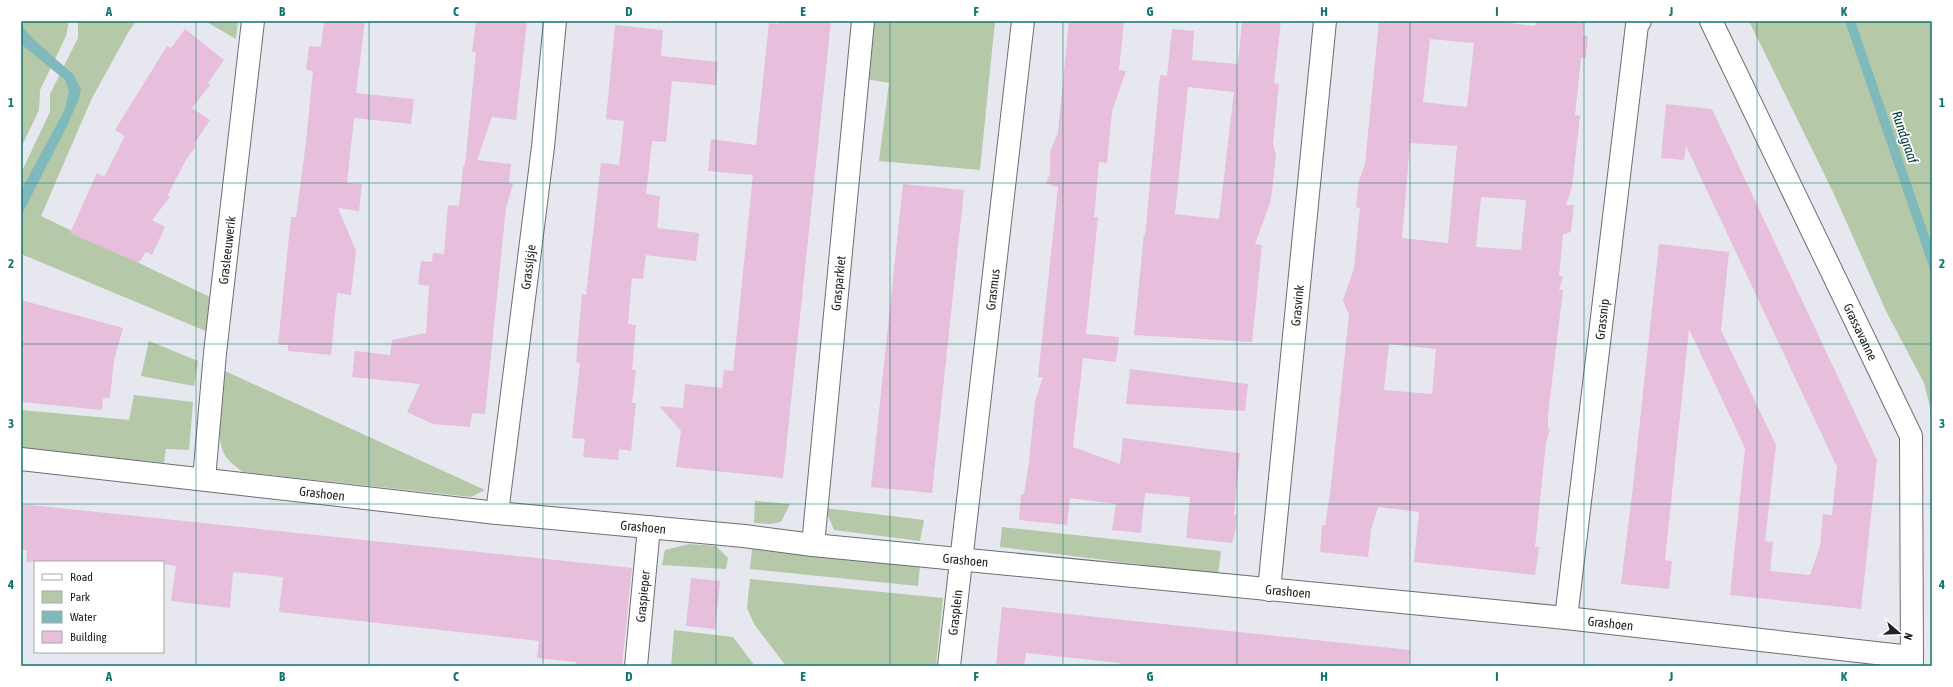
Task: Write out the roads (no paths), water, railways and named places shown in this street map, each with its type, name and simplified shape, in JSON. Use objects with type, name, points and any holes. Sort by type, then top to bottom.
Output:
[{"type":"street","name":"Grasleeuwerik","points":[[204,479],[216,353],[253,21]]},
{"type":"street","name":"Grassijsje","points":[[497,513],[543,147],[555,21]]},
{"type":"street","name":"Grasparkiet","points":[[813,545],[863,21]]},
{"type":"street","name":"Grasmus","points":[[961,559],[1004,199],[1023,21]]},
{"type":"street","name":"Grasvink","points":[[1269,590],[1325,21]]},
{"type":"street","name":"Grassnip","points":[[1566,618],[1637,25],[1640,21]]},
{"type":"street","name":"Grassavanne","points":[[1710,21],[1911,436],[1912,662]]},
{"type":"street","name":"Grashoen","points":[[21,459],[497,513],[744,536],[813,545],[1566,618],[1912,662]]},
{"type":"street","name":"Graspieper","points":[[636,666],[649,527]]},
{"type":"street","name":"Grasplein","points":[[949,666],[961,559]]},
{"type":"water","points":[[1845,21],[1855,21],[1932,245],[1932,275]]},
{"type":"water","points":[[21,25],[34,40],[73,74],[81,89],[79,99],[66,128],[21,216],[21,191],[65,109],[69,91],[65,80],[21,44]]},
{"type":"water label","name":"Rundgraaf","points":[[1905,137]]}]
